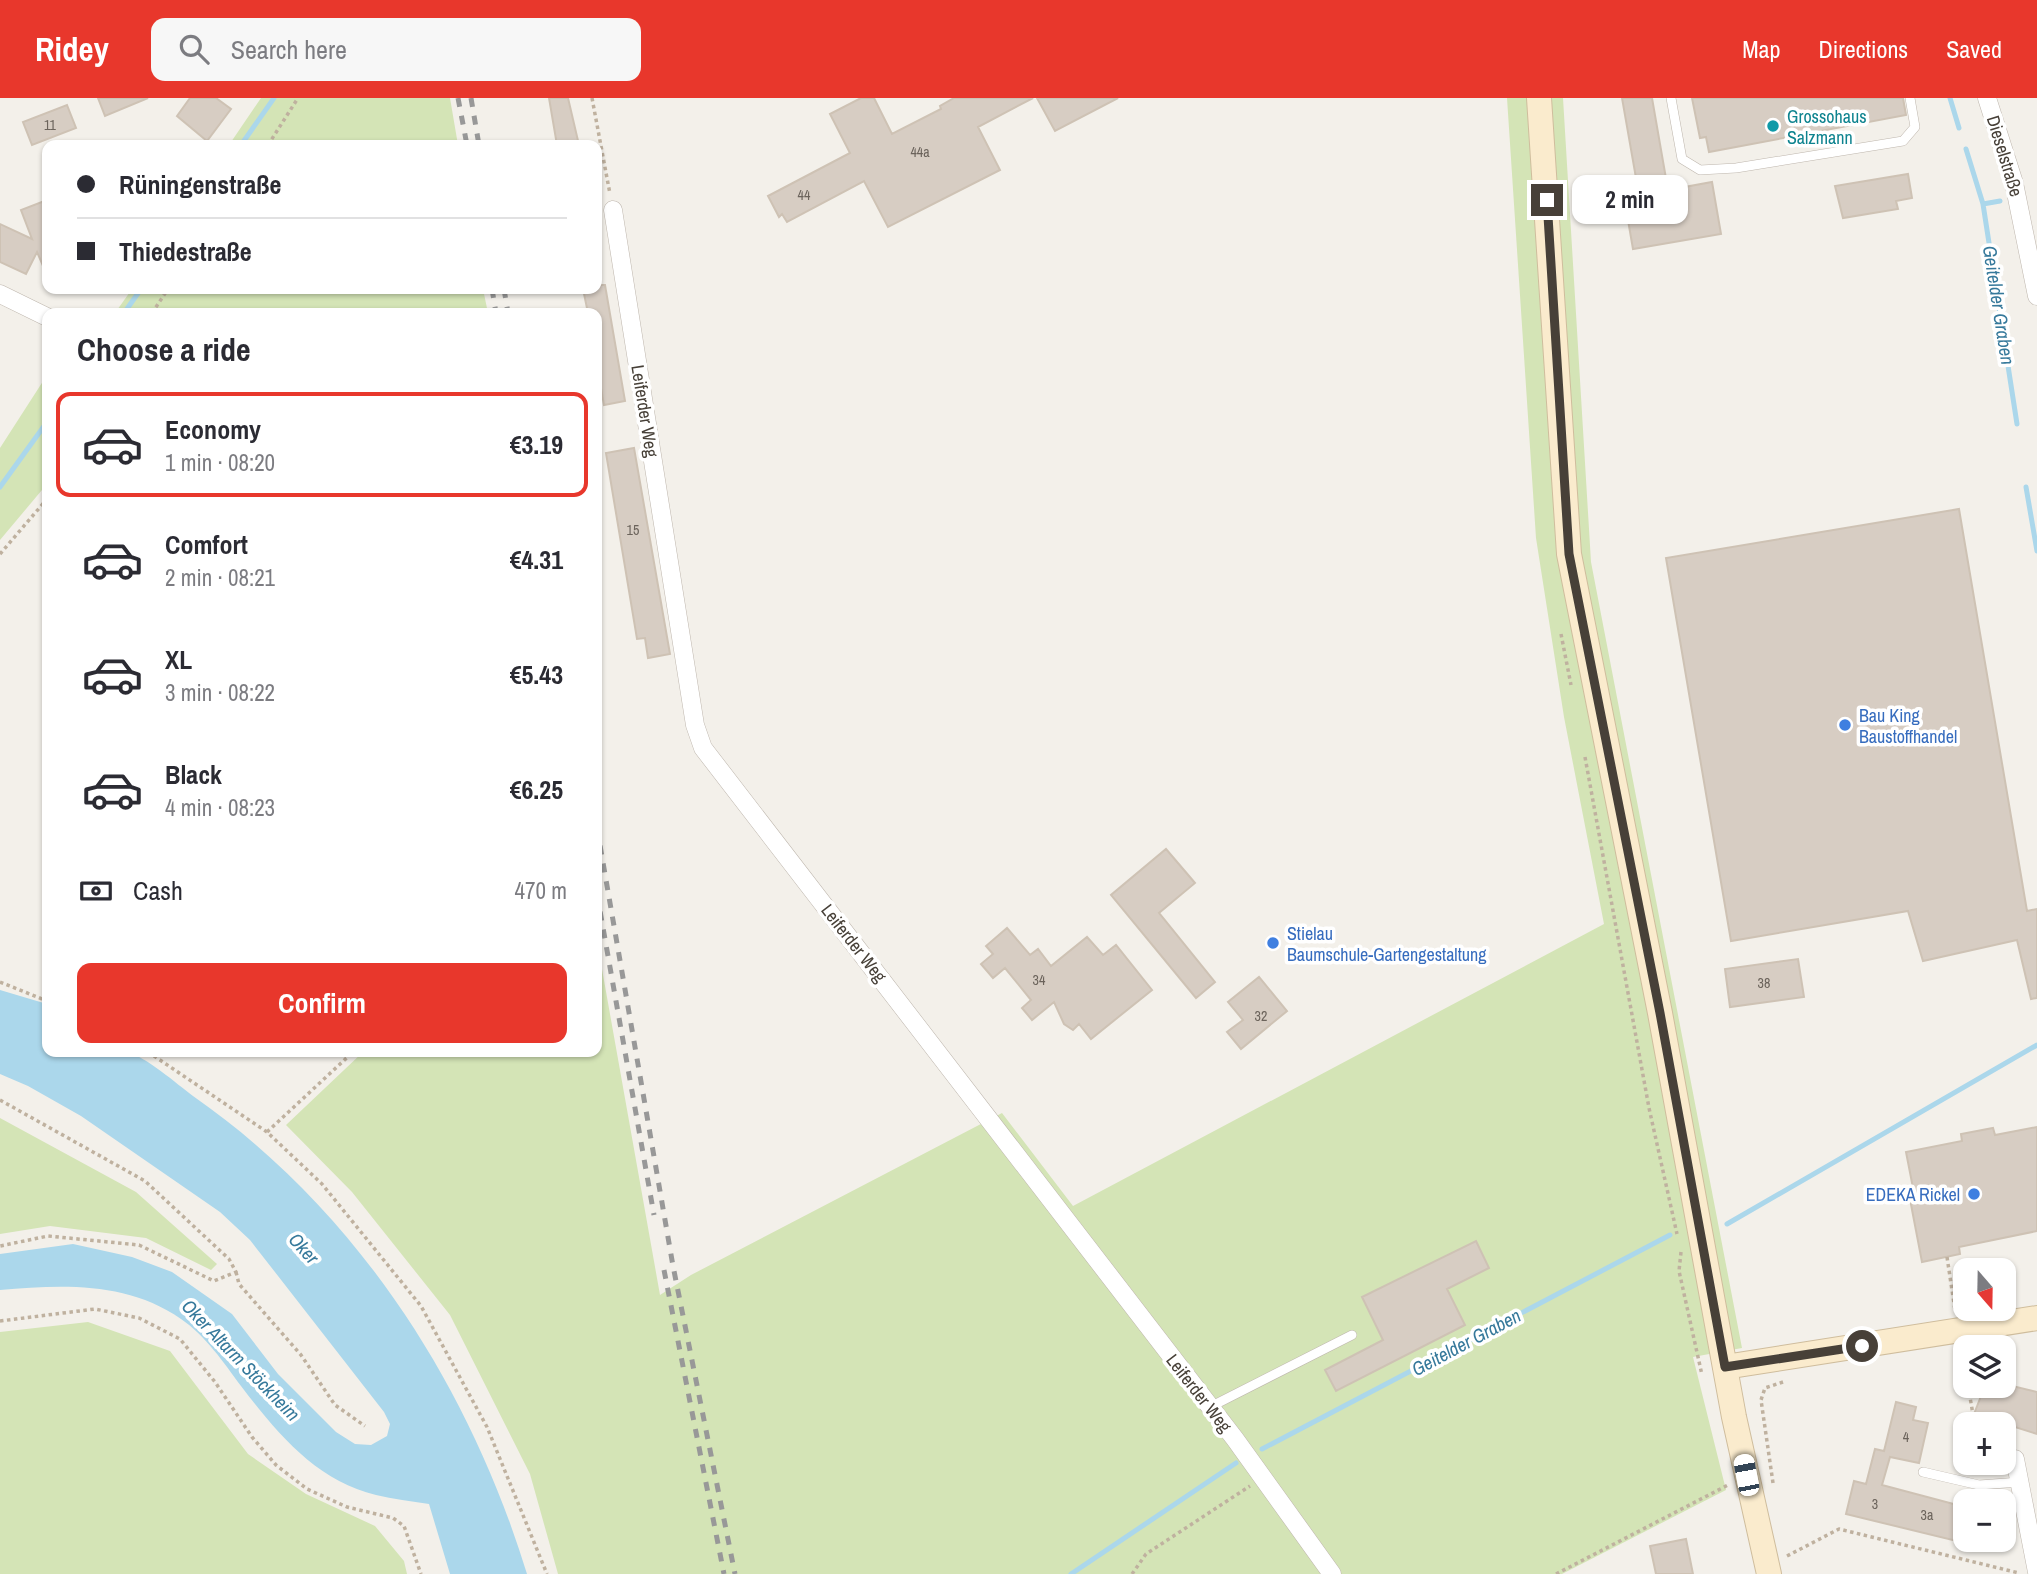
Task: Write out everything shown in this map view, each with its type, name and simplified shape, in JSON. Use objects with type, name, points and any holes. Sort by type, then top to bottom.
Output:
[{"type":"street","points":[[1539,98],[1569,554],[1660,1013],[1725,1367],[1769,1574]]},
{"type":"street","name":"Dieselstraße","points":[[1987,98],[2030,222],[2037,296]]},
{"type":"street","name":"Leiferder Weg","points":[[613,210],[695,725],[703,748],[1210,1408],[1332,1574]]},
{"type":"street","points":[[0,294],[42,315]]},
{"type":"street","points":[[1978,1335],[2037,1318]]},
{"type":"street","points":[[1725,1367],[1953,1341]]},
{"type":"street","points":[[2016,1464],[2037,1572]]},
{"type":"lane","points":[[1671,98],[1682,159],[1700,170],[1736,167],[1903,141],[1915,127],[1910,98]]},
{"type":"lane","points":[[1210,1408],[1352,1335]]},
{"type":"lane","points":[[1923,1472],[1979,1485],[2020,1482]]},
{"type":"path","points":[[271,140],[298,98]]},
{"type":"path","points":[[592,98],[600,140]]},
{"type":"path","points":[[602,151],[613,210]]},
{"type":"path","points":[[0,554],[42,505]]},
{"type":"path","points":[[0,982],[42,999]]},
{"type":"path","points":[[155,1057],[267,1132],[322,1184],[421,1307],[487,1427],[547,1574]]},
{"type":"path","points":[[267,1132],[348,1057]]},
{"type":"path","points":[[0,1100],[145,1181],[229,1259],[239,1284],[301,1355],[335,1405],[365,1426]]},
{"type":"path","points":[[0,1245],[48,1236],[139,1245],[214,1281],[236,1272]]},
{"type":"path","points":[[1947,1257],[1959,1335]]},
{"type":"path","points":[[0,1321],[95,1309],[139,1318],[180,1339],[215,1381],[251,1437],[276,1465],[307,1489],[347,1507],[393,1518],[404,1526],[421,1574]]},
{"type":"path","points":[[1132,1574],[1146,1554],[1263,1478]]},
{"type":"path","points":[[1556,1574],[1728,1485]]},
{"type":"path","points":[[1787,1556],[1839,1530],[2024,1574]]},
{"type":"green space","points":[[261,98],[450,98],[457,140],[232,140]]},
{"type":"green space","points":[[1507,98],[1563,98],[1591,562],[1742,1348],[1693,1357],[1726,1490],[1562,1574],[558,1574],[530,1474],[450,1315],[352,1192],[286,1125],[358,1057],[602,1057],[602,969],[660,1295],[691,1275],[1002,1113],[1073,1206],[1604,924],[1564,717],[1536,538]]},
{"type":"green space","points":[[128,294],[484,294],[487,308],[119,308]]},
{"type":"green space","points":[[42,383],[42,490],[0,540],[0,448]]},
{"type":"green space","points":[[0,1118],[136,1192],[217,1264],[211,1270],[146,1238],[50,1226],[0,1234]]},
{"type":"green space","points":[[88,1322],[170,1351],[248,1454],[306,1494],[375,1526],[404,1561],[407,1574],[0,1574],[0,1332]]},
{"type":"water","points":[[0,990],[42,1003],[42,1057],[143,1059],[252,1142],[306,1192],[355,1248],[400,1307],[439,1370],[473,1436],[503,1504],[527,1574],[450,1574],[429,1504],[354,1488],[316,1466],[283,1437],[198,1333],[160,1307],[138,1298],[93,1288],[0,1290],[0,1254],[73,1244],[132,1257],[172,1272],[232,1314],[278,1374],[336,1432],[355,1444],[371,1445],[387,1436],[390,1424],[384,1412],[250,1240],[220,1212],[81,1116],[28,1086],[0,1074]]},
{"type":"building","points":[[98,98],[148,98],[105,116]]},
{"type":"building","points":[[190,98],[216,98],[231,109],[208,140],[177,116]]},
{"type":"building","points":[[549,98],[568,98],[578,140],[556,140]]},
{"type":"building","points":[[861,98],[874,98],[892,134],[941,109],[940,106],[954,98],[1033,98],[978,127],[1000,170],[888,227],[864,181],[787,222],[782,214],[779,217],[768,196],[850,153],[830,114]]},
{"type":"building","points":[[1037,98],[1118,98],[1055,131]]},
{"type":"building","points":[[1622,98],[1652,98],[1668,190],[1712,182],[1721,234],[1633,249],[1624,197],[1639,195]]},
{"type":"building","name":"Grossohaus Salzmann","points":[[1692,98],[1903,98],[1906,115],[1709,152],[1706,137],[1700,138]]},
{"type":"building","points":[[67,105],[76,128],[32,145],[23,122]]},
{"type":"building","points":[[1908,174],[1912,198],[1896,201],[1898,209],[1843,218],[1835,186]]},
{"type":"building","points":[[42,202],[42,264],[37,252],[26,274],[0,262],[0,224],[32,239],[21,210]]},
{"type":"building","points":[[602,285],[605,285],[625,401],[604,405],[602,308],[587,308],[584,294],[602,294]]},
{"type":"building","points":[[634,448],[670,654],[648,658],[645,638],[637,639],[606,453]]},
{"type":"building","name":"Bau King Baustoffhandel","points":[[1959,509],[2027,911],[2037,909],[2037,998],[2031,999],[2017,940],[1923,961],[1908,911],[1731,941],[1666,558]]},
{"type":"building","points":[[1166,849],[1195,883],[1159,913],[1215,982],[1196,998],[1111,895]]},
{"type":"building","points":[[1007,928],[1030,955],[1038,949],[1051,966],[1087,937],[1103,955],[1116,945],[1152,990],[1091,1039],[1079,1024],[1073,1030],[1064,1024],[1054,1002],[1032,1020],[1022,1008],[1031,1000],[1005,968],[993,978],[981,964],[993,954],[986,946]]},
{"type":"building","points":[[1798,959],[1804,997],[1730,1007],[1725,969]]},
{"type":"building","points":[[1259,977],[1287,1011],[1241,1049],[1227,1032],[1243,1020],[1228,1002]]},
{"type":"building","name":"EDEKA Rickel","points":[[2037,1127],[2037,1231],[1959,1247],[1960,1254],[1922,1262],[1909,1194],[1914,1193],[1906,1152],[1962,1141],[1961,1134],[1993,1128],[1995,1135]]},
{"type":"building","points":[[1476,1241],[1489,1268],[1447,1289],[1465,1325],[1336,1391],[1325,1370],[1383,1340],[1362,1297]]},
{"type":"building","points":[[2016,1387],[2037,1392],[2037,1434],[2016,1427],[2016,1412],[1975,1412],[1980,1398],[2016,1398]]},
{"type":"building","points":[[1896,1402],[1916,1407],[1913,1420],[1928,1423],[1919,1463],[1890,1457],[1882,1485],[1953,1504],[1953,1540],[1846,1514],[1854,1481],[1866,1484],[1875,1449],[1884,1451]]},
{"type":"building","points":[[1686,1539],[1693,1574],[1656,1574],[1650,1546]]},
{"type":"waterway","points":[[245,140],[274,98]]},
{"type":"waterway","points":[[1950,98],[1959,128]]},
{"type":"waterway","name":"Geitelder Graben","points":[[1966,149],[1983,204],[2017,424]]},
{"type":"waterway","name":"Geitelder Graben","points":[[1983,204],[2000,201]]},
{"type":"waterway","points":[[128,308],[137,294]]},
{"type":"waterway","points":[[0,487],[42,429]]},
{"type":"waterway","name":"Geitelder Graben","points":[[2026,487],[2037,551]]},
{"type":"waterway","name":"Geitelder Graben","points":[[1727,1224],[2037,1045]]},
{"type":"waterway","name":"Geitelder Graben","points":[[1262,1449],[1670,1235]]},
{"type":"waterway","name":"Geitelder Graben","points":[[1071,1574],[1236,1463]]},
{"type":"railway","points":[[458,98],[466,140]]},
{"type":"railway","points":[[471,98],[478,140]]},
{"type":"railway","points":[[493,294],[495,308]]},
{"type":"railway","points":[[505,294],[507,308]]},
{"type":"railway","points":[[602,857],[673,1266],[735,1574]]},
{"type":"railway","points":[[602,922],[654,1215]]},
{"type":"railway","points":[[664,1270],[724,1574]]},
{"type":"place","name":"Grossohaus Salzmann","points":[[1773,126]]},
{"type":"place","name":"Bau King Baustoffhandel","points":[[1845,725]]},
{"type":"place","name":"Stielau Baumschule-Gartengestaltung","points":[[1273,943]]},
{"type":"place","name":"EDEKA Rickel","points":[[1974,1194]]},
{"type":"route","points":[[1547,200],[1569,554],[1581,628],[1660,1013],[1725,1367],[1862,1346]]},
{"type":"water label","name":"Oker","points":[[304,1248]]},
{"type":"water label","name":"Oker Altarm Stöckheim","points":[[241,1360]]}]
